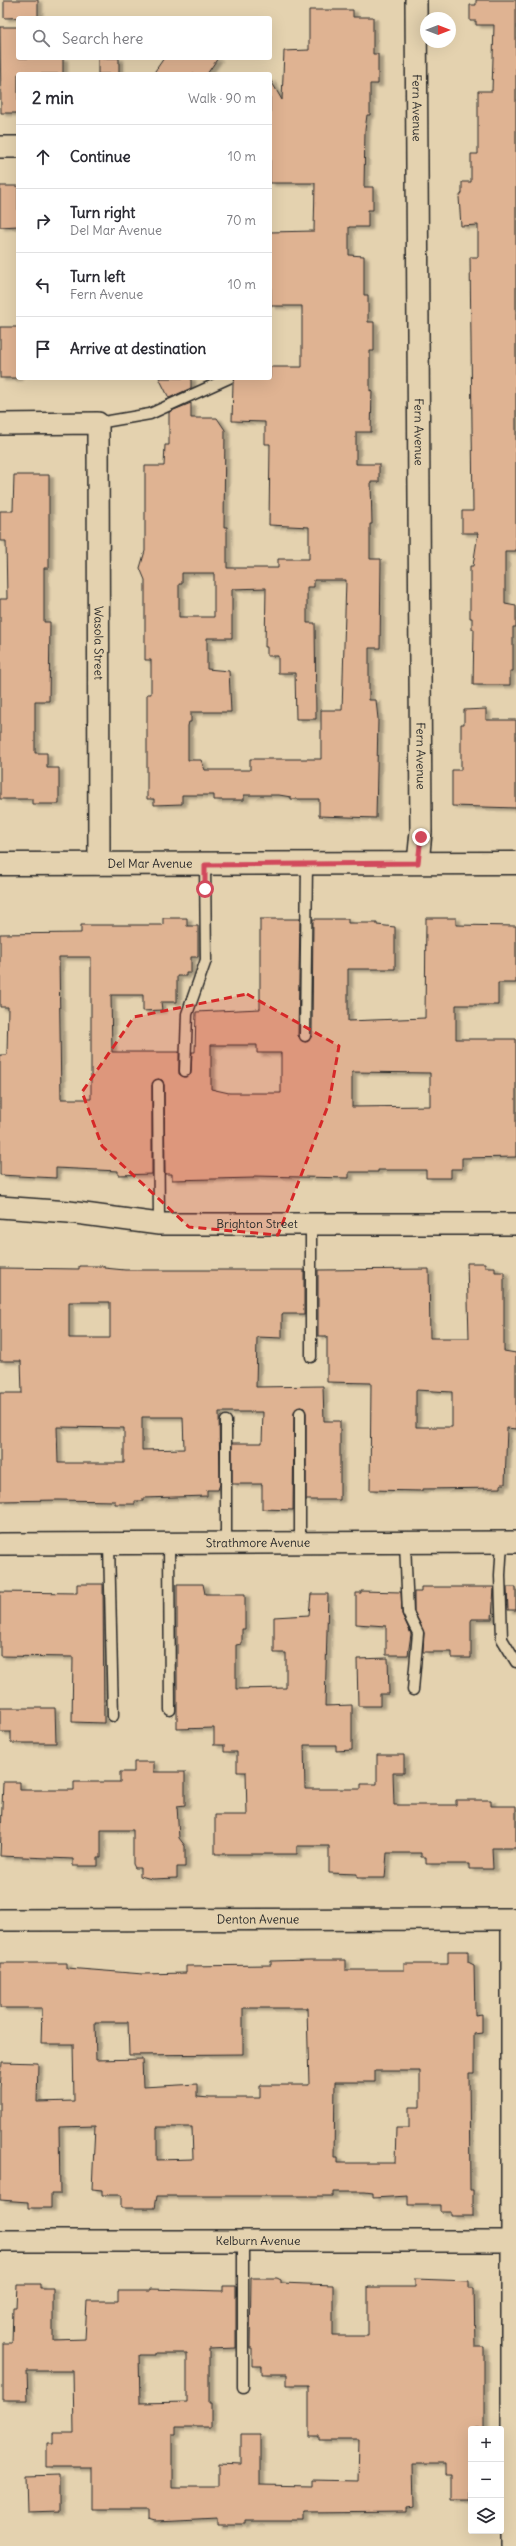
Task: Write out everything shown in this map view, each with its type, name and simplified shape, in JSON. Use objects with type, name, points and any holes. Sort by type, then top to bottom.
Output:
[{"type":"main road","name":"Del Mar Avenue","points":[[0,864],[516,864]]},
{"type":"street","name":"Fern Avenue","points":[[416,0],[421,832],[418,863]]},
{"type":"street","points":[[0,147],[16,147]]},
{"type":"street","points":[[0,424],[98,423]]},
{"type":"street","name":"Wasola Street","points":[[98,423],[99,864]]},
{"type":"street","name":"Brighton Street","points":[[0,1207],[69,1212],[159,1224],[516,1224]]},
{"type":"street","name":"Strathmore Avenue","points":[[0,1544],[509,1542]]},
{"type":"street","points":[[512,2546],[514,1919]]},
{"type":"street","name":"Denton Avenue","points":[[0,1920],[514,1919]]},
{"type":"street","name":"Kelburn Avenue","points":[[0,2242],[514,2241]]},
{"type":"lane","points":[[98,423],[150,414],[225,380]]},
{"type":"lane","points":[[305,1036],[307,864]]},
{"type":"lane","points":[[185,1071],[187,1014],[206,960],[205,865]]},
{"type":"lane","points":[[158,1084],[159,1224]]},
{"type":"lane","points":[[311,1224],[311,1357]]},
{"type":"lane","points":[[300,1412],[300,1543]]},
{"type":"lane","points":[[226,1421],[226,1543]]},
{"type":"lane","points":[[405,1542],[408,1613],[418,1633],[413,1690]]},
{"type":"lane","points":[[509,1542],[500,1574],[502,1639],[516,1662]]},
{"type":"lane","points":[[109,1544],[113,1716]]},
{"type":"lane","points":[[169,1544],[170,1710]]},
{"type":"lane","points":[[243,2241],[243,2387]]},
{"type":"highlighted area","points":[[247,994],[339,1046],[329,1103],[278,1235],[189,1227],[102,1146],[82,1092],[134,1017]]},
{"type":"building","points":[[4,0],[38,0],[38,16],[16,16],[16,18],[4,18]]},
{"type":"building","points":[[476,0],[516,0],[516,551],[505,551],[505,604],[516,606],[516,627],[513,627],[513,671],[510,671],[510,685],[473,685],[474,629],[472,629],[472,618],[470,618],[470,566],[473,566],[478,533],[462,533],[462,511],[473,511],[470,257],[478,257],[478,225],[461,226],[459,197],[462,193],[462,182],[471,182],[471,154],[478,154],[478,91],[492,91],[494,25],[476,25],[476,21],[470,21],[470,5],[476,5]]},
{"type":"building","points":[[309,10],[353,10],[353,17],[373,17],[373,54],[378,54],[378,84],[370,84],[370,115],[367,115],[365,130],[364,187],[373,187],[373,210],[368,210],[368,227],[349,227],[349,255],[364,256],[364,295],[368,295],[368,322],[374,322],[374,351],[370,351],[370,391],[372,390],[371,432],[356,432],[356,464],[379,464],[379,482],[371,482],[372,524],[370,524],[370,559],[381,559],[380,648],[369,648],[369,700],[376,700],[378,719],[376,818],[319,816],[319,799],[291,799],[291,797],[279,795],[244,795],[244,800],[214,800],[214,795],[182,795],[182,804],[154,805],[154,799],[147,799],[147,694],[151,694],[151,660],[145,660],[145,580],[140,568],[145,551],[145,466],[164,466],[165,445],[169,445],[169,412],[191,403],[191,418],[217,418],[225,430],[224,527],[227,527],[227,568],[278,568],[278,559],[309,559],[309,527],[269,525],[270,444],[265,444],[265,422],[232,421],[234,380],[272,380],[272,367],[302,367],[302,306],[272,306],[272,232],[314,231],[315,183],[272,183],[272,82],[282,100],[284,51],[309,50]],"holes":[[[182,573],[214,573],[214,617],[179,617],[179,584],[182,584]],[[314,580],[346,580],[342,710],[321,710],[321,759],[250,759],[250,770],[205,770],[201,760],[188,760],[188,726],[189,722],[191,722],[191,712],[231,712],[229,671],[207,669],[207,638],[232,638],[232,589],[266,588],[265,647],[267,647],[267,656],[278,656],[278,673],[295,673],[296,719],[316,719],[315,623],[307,623],[307,587],[314,587]]]},
{"type":"building","points":[[0,27],[16,27],[16,60],[63,60],[63,72],[16,72],[16,113],[1,113]]},
{"type":"building","points":[[98,60],[119,60],[119,72],[98,72]]},
{"type":"building","points":[[163,60],[217,60],[208,72],[154,72]]},
{"type":"building","points":[[0,186],[16,186],[16,226],[0,227]]},
{"type":"building","points":[[0,327],[16,327],[16,378],[0,378]]},
{"type":"building","points":[[160,380],[191,380],[191,388],[169,398]]},
{"type":"building","points":[[14,475],[49,475],[49,568],[44,568],[44,622],[50,622],[49,701],[35,701],[35,753],[47,753],[47,768],[59,768],[59,804],[32,804],[32,799],[0,799],[0,599],[7,599],[6,541],[0,541],[0,511],[13,511]]},
{"type":"building","points":[[486,709],[486,720],[516,720],[516,808],[452,806],[452,770],[461,770],[461,724],[464,724],[464,710]]},
{"type":"building","points":[[163,918],[187,918],[187,926],[198,926],[198,957],[191,957],[191,973],[186,973],[186,976],[177,976],[177,1002],[161,1002],[162,1010],[143,1011],[143,995],[111,995],[112,1052],[179,1052],[179,1074],[185,1077],[191,1074],[192,1052],[195,1052],[196,1012],[260,1009],[260,919],[300,919],[298,1036],[305,1042],[312,1036],[313,919],[348,919],[348,923],[377,923],[377,925],[395,927],[395,969],[348,969],[348,1021],[425,1018],[426,918],[456,918],[456,925],[516,926],[516,983],[498,983],[498,1005],[456,1005],[456,1039],[516,1039],[516,1157],[462,1158],[462,1169],[451,1169],[451,1178],[426,1178],[426,1170],[378,1170],[378,1172],[349,1172],[349,1178],[254,1176],[254,1178],[172,1180],[172,1174],[165,1174],[164,1085],[162,1080],[158,1079],[152,1085],[152,1174],[118,1175],[118,1171],[56,1168],[56,1178],[0,1175],[0,1055],[7,1055],[8,1007],[0,1007],[0,934],[81,933],[81,925],[163,925]],"holes":[[[59,957],[91,957],[91,1099],[61,1099]],[[211,1045],[257,1045],[257,1053],[281,1053],[281,1093],[229,1093],[211,1089]],[[352,1072],[430,1073],[430,1106],[352,1107]]]},
{"type":"building","points":[[467,1263],[485,1263],[485,1267],[495,1267],[495,1272],[504,1272],[504,1351],[516,1353],[516,1429],[507,1428],[505,1484],[501,1484],[501,1488],[422,1489],[422,1491],[370,1490],[371,1383],[327,1382],[327,1336],[318,1336],[318,1270],[429,1269],[430,1338],[469,1338]],"holes":[[[416,1390],[452,1392],[452,1427],[416,1427]]]},
{"type":"building","points":[[79,1266],[104,1266],[104,1268],[125,1270],[304,1270],[304,1314],[282,1314],[282,1338],[257,1337],[256,1387],[323,1386],[324,1421],[340,1421],[340,1500],[306,1500],[306,1413],[304,1408],[300,1407],[294,1413],[293,1510],[262,1509],[262,1484],[232,1484],[232,1443],[262,1443],[263,1412],[219,1412],[220,1484],[218,1490],[207,1490],[207,1496],[143,1498],[143,1501],[135,1501],[135,1504],[115,1504],[115,1501],[0,1501],[0,1393],[22,1393],[21,1361],[0,1361],[0,1268],[79,1269]],"holes":[[[69,1302],[110,1302],[110,1338],[69,1338]],[[142,1417],[183,1417],[184,1449],[142,1450]],[[57,1427],[124,1428],[124,1463],[58,1463]]]},
{"type":"building","points":[[77,1584],[103,1584],[104,1723],[72,1722],[73,1657],[0,1656],[0,1592],[77,1593]]},
{"type":"building","points":[[177,1584],[203,1584],[205,1594],[245,1594],[245,1629],[242,1629],[242,1644],[236,1645],[236,1689],[286,1688],[286,1653],[274,1653],[274,1617],[309,1615],[311,1594],[328,1594],[325,1706],[352,1705],[352,1750],[336,1751],[336,1745],[304,1745],[305,1789],[361,1789],[361,1784],[377,1784],[377,1755],[404,1755],[404,1773],[393,1773],[394,1805],[456,1805],[456,1800],[491,1800],[491,1806],[516,1806],[516,1848],[492,1848],[493,1869],[469,1869],[469,1864],[426,1864],[426,1857],[421,1857],[421,1853],[387,1853],[385,1878],[357,1878],[357,1874],[329,1873],[329,1846],[297,1846],[297,1854],[215,1854],[215,1815],[247,1815],[246,1772],[237,1772],[237,1752],[224,1752],[224,1745],[214,1745],[214,1728],[177,1729]]},
{"type":"building","points":[[421,1587],[494,1587],[492,1619],[472,1619],[471,1621],[471,1658],[452,1658],[452,1652],[423,1652],[424,1633],[414,1611],[414,1592],[421,1592]]},
{"type":"building","points":[[507,1587],[516,1587],[516,1610],[508,1610]]},
{"type":"building","points":[[361,1591],[401,1592],[402,1614],[411,1634],[408,1655],[386,1655],[386,1626],[356,1624],[356,1593],[361,1593]]},
{"type":"building","points":[[388,1658],[389,1694],[380,1694],[380,1706],[358,1706],[357,1659]]},
{"type":"building","points":[[0,1708],[55,1708],[56,1743],[11,1743],[11,1732],[0,1732]]},
{"type":"building","points":[[134,1762],[154,1762],[154,1772],[185,1772],[185,1805],[177,1806],[179,1838],[185,1846],[185,1867],[177,1867],[177,1878],[152,1879],[140,1876],[140,1868],[135,1868],[133,1864],[133,1830],[101,1830],[101,1858],[98,1858],[98,1866],[73,1866],[73,1859],[0,1856],[3,1782],[20,1782],[20,1790],[74,1790],[74,1782],[120,1782],[120,1772],[134,1772]]},
{"type":"building","points":[[448,1951],[468,1951],[468,1962],[474,1965],[475,2015],[482,2014],[482,2033],[474,2034],[474,2073],[469,2073],[470,2190],[473,2190],[473,2216],[451,2216],[451,2212],[440,2212],[440,2205],[408,2205],[408,2196],[373,2198],[373,2193],[365,2192],[333,2192],[333,2196],[157,2196],[155,2208],[121,2208],[121,2195],[102,2195],[102,2190],[92,2189],[95,2126],[59,2127],[60,2194],[51,2194],[51,2208],[28,2208],[28,2202],[0,2200],[0,2088],[2,2062],[38,2063],[37,2102],[74,2101],[73,2044],[41,2044],[42,2008],[0,2008],[0,1963],[67,1963],[67,1968],[143,1974],[186,1973],[186,1966],[271,1965],[271,1961],[345,1960],[345,1970],[404,1970],[404,1964],[448,1964]],"holes":[[[243,2008],[307,2008],[309,2085],[260,2085],[260,2098],[197,2097],[197,2084],[143,2087],[142,2059],[96,2060],[95,2022],[128,2022],[129,2055],[243,2054]],[[375,2071],[420,2071],[420,2107],[409,2107],[409,2128],[396,2128],[395,2163],[338,2163],[338,2157],[334,2157],[335,2082],[375,2082]],[[157,2127],[192,2127],[193,2159],[157,2160]]]},
{"type":"building","points":[[251,2278],[277,2278],[281,2280],[281,2283],[333,2285],[333,2336],[368,2336],[368,2287],[415,2287],[415,2279],[469,2281],[469,2288],[474,2288],[475,2347],[484,2347],[484,2426],[468,2426],[468,2500],[451,2500],[451,2475],[445,2475],[445,2464],[413,2464],[414,2507],[406,2508],[406,2512],[304,2513],[304,2521],[244,2521],[244,2524],[217,2524],[217,2518],[156,2521],[149,2519],[149,2510],[92,2510],[92,2467],[47,2467],[47,2443],[53,2443],[53,2433],[74,2433],[73,2371],[27,2371],[28,2400],[3,2400],[3,2343],[12,2343],[13,2307],[16,2307],[17,2284],[40,2284],[40,2288],[53,2288],[53,2340],[85,2339],[87,2301],[118,2301],[118,2291],[150,2291],[150,2289],[223,2291],[223,2286],[236,2286],[236,2348],[209,2349],[209,2403],[211,2403],[211,2427],[176,2427],[176,2435],[172,2435],[172,2487],[218,2487],[218,2464],[241,2465],[241,2434],[260,2434],[260,2485],[312,2486],[312,2480],[358,2481],[359,2440],[319,2440],[319,2436],[309,2436],[309,2385],[287,2385],[287,2374],[262,2374],[262,2366],[252,2366],[252,2348],[250,2348]],"holes":[[[155,2353],[187,2353],[187,2402],[140,2403],[139,2355],[155,2355]]]},
{"type":"building","points":[[59,2475],[59,2511],[27,2512],[26,2476]]},
{"type":"route","points":[[205,889],[205,865],[418,863],[421,837]]}]
